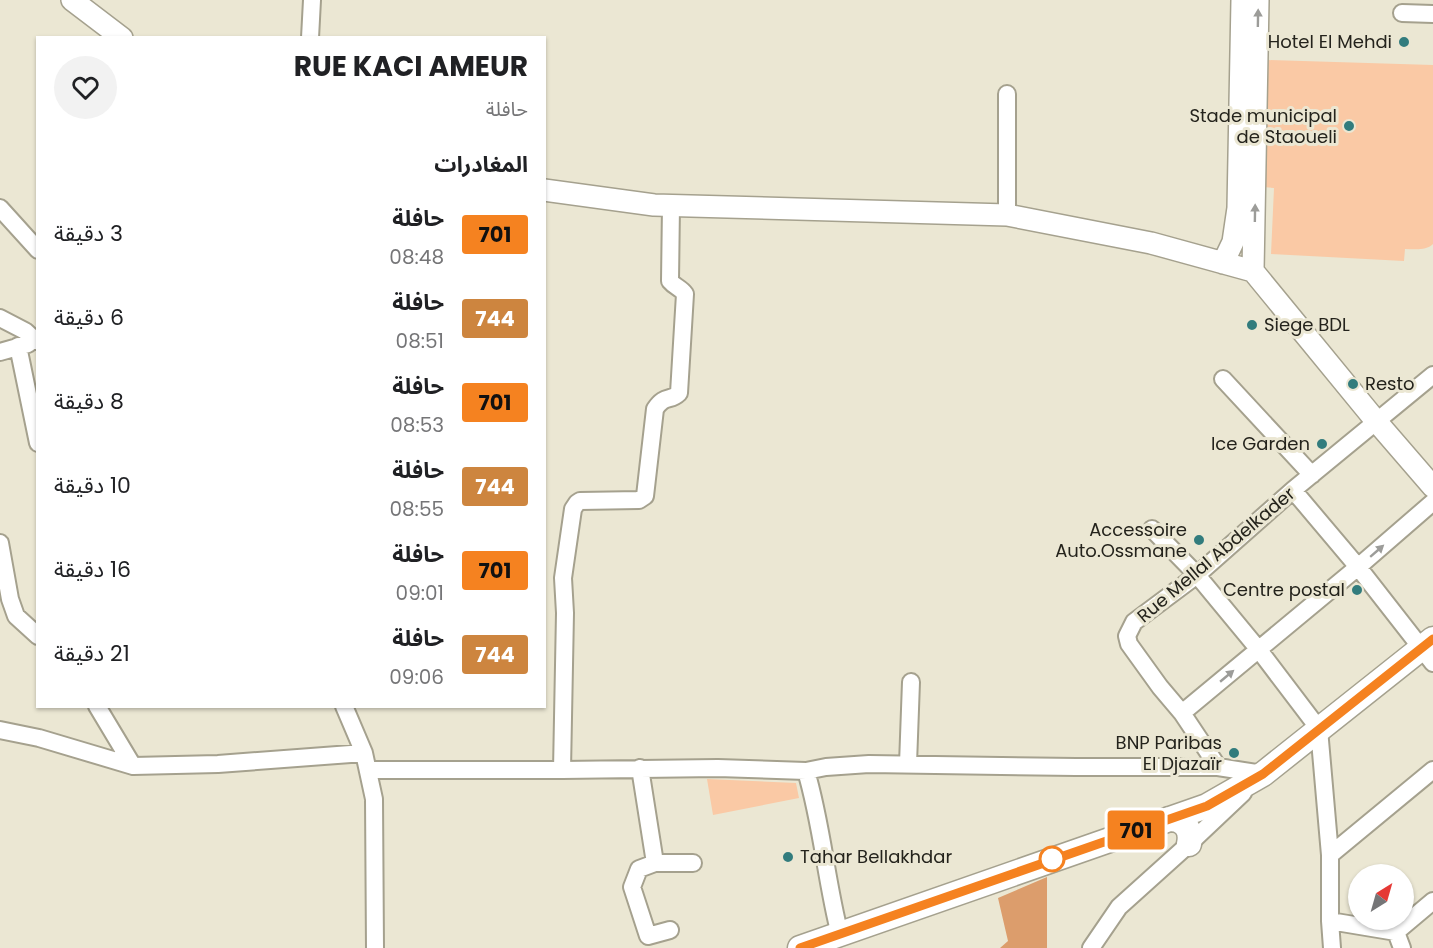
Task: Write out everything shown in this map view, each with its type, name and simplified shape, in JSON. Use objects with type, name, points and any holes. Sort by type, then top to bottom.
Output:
[{"type":"highway","points":[[800,948],[1207,806],[1263,774],[1362,697],[1429,651]]},
{"type":"highway","points":[[1169,819],[1179,820],[1186,826],[1190,835],[1189,844]]},
{"type":"main road","points":[[72,0],[119,36]]},
{"type":"main road","points":[[1223,263],[1233,242],[1238,208],[1242,0]]},
{"type":"main road","points":[[1253,271],[1258,0]]},
{"type":"main road","points":[[546,190],[671,206],[1007,215],[1151,243],[1253,271],[1433,487]]},
{"type":"street","points":[[310,36],[312,0]]},
{"type":"street","points":[[1402,13],[1433,14]]},
{"type":"street","points":[[1007,94],[1007,215]]},
{"type":"street","points":[[562,770],[565,613],[563,578],[573,509],[580,501],[639,500],[645,496],[655,409],[665,399],[675,397],[679,393],[685,294],[670,281],[671,206]]},
{"type":"street","points":[[0,208],[36,248]]},
{"type":"street","points":[[0,318],[25,331],[36,340]]},
{"type":"street","points":[[0,352],[36,341]]},
{"type":"street","points":[[18,346],[36,433]]},
{"type":"street","name":"Rue Mellal Abdelkader","points":[[1218,766],[1182,713],[1128,644],[1127,636],[1134,622],[1197,575],[1293,490],[1433,375]]},
{"type":"street","points":[[1223,379],[1312,475]]},
{"type":"street","points":[[1293,490],[1429,651]]},
{"type":"street","points":[[1182,713],[1433,502]]},
{"type":"street","points":[[1152,530],[1197,575],[1319,729],[1330,855],[1332,948]]},
{"type":"street","points":[[0,543],[5,598],[16,616],[36,634]]},
{"type":"street","points":[[908,764],[911,682]]},
{"type":"street","points":[[98,708],[133,766]]},
{"type":"street","points":[[345,708],[366,762],[374,799],[375,948]]},
{"type":"street","points":[[0,729],[133,766],[366,762],[562,770],[718,768],[806,771],[869,764],[1076,767],[1218,766],[1263,774]]},
{"type":"street","points":[[640,768],[655,863]]},
{"type":"street","points":[[1330,855],[1433,770]]},
{"type":"street","points":[[806,771],[813,793],[834,914],[840,935]]},
{"type":"street","points":[[1091,948],[1119,907],[1263,774]]},
{"type":"street","points":[[670,930],[648,936],[632,887],[639,869],[655,863],[693,863]]},
{"type":"street","points":[[1330,921],[1396,932],[1433,901]]},
{"type":"street","points":[[1396,932],[1402,948]]},
{"type":"shaded area","name":"Stade municipal de Staoueli","points":[[1266,60],[1433,65],[1433,244],[1424,249],[1405,249],[1404,261],[1271,254],[1274,188],[1263,187]]},
{"type":"shaded area","points":[[707,779],[796,783],[799,798],[713,815]]},
{"type":"shaded area","points":[[1047,877],[1047,948],[1000,948],[1008,941],[998,898]]},
{"type":"bus line","name":"701","points":[[800,948],[1207,806],[1263,774],[1433,639]]},
{"type":"place","name":"Hotel El Mehdi","points":[[1404,42]]},
{"type":"place","name":"Stade municipal de Staoueli","points":[[1349,126]]},
{"type":"place","name":"Siege BDL","points":[[1252,325]]},
{"type":"place","name":"Resto","points":[[1353,384]]},
{"type":"place","name":"Ice Garden","points":[[1322,444]]},
{"type":"place","name":"Accessoire Auto.Ossmane","points":[[1199,540]]},
{"type":"place","name":"Centre postal","points":[[1357,590]]},
{"type":"place","name":"BNP Paribas El Djazaïr","points":[[1234,753]]},
{"type":"place","name":"Tahar Bellakhdar","points":[[788,857]]}]
